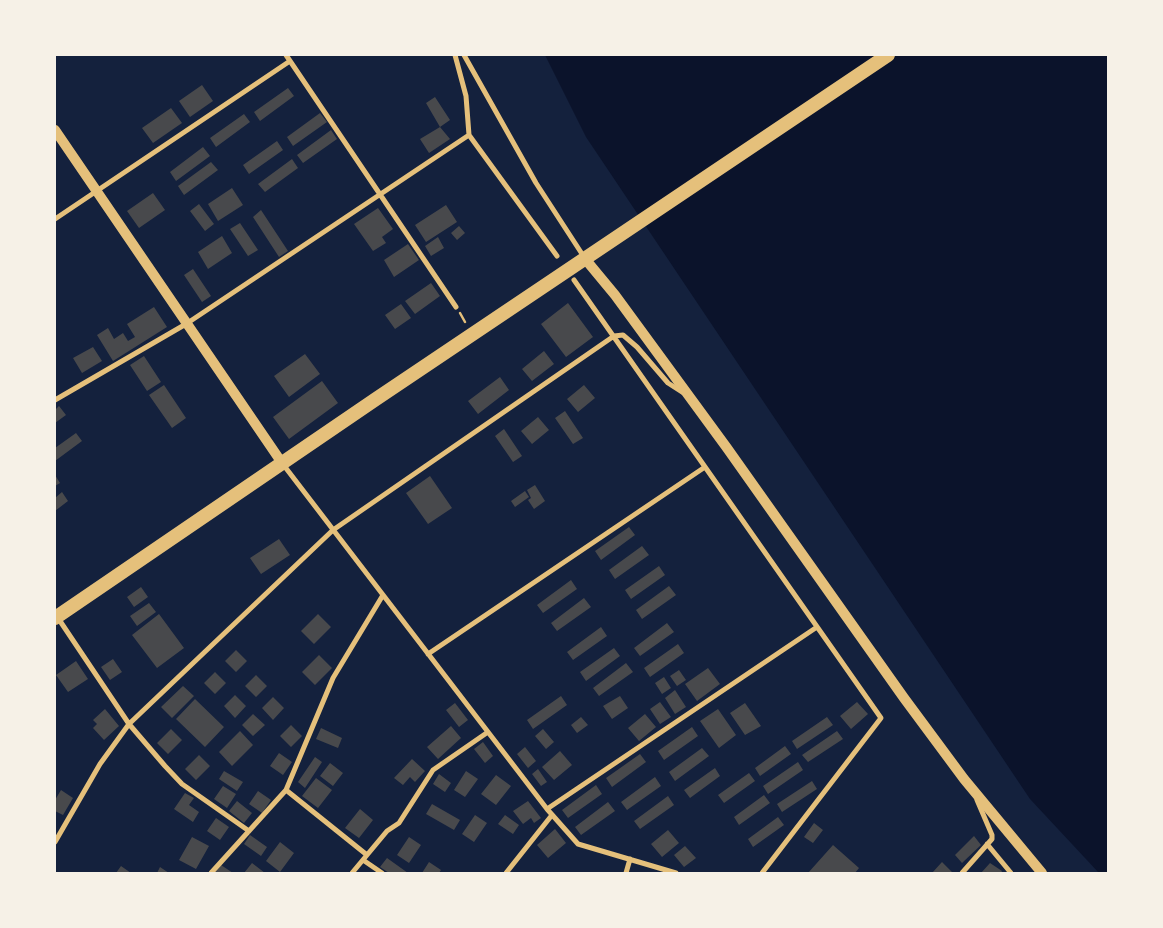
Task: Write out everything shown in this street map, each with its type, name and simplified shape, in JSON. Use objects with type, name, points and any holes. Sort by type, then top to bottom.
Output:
[{"type":"highway","points":[[56,616],[888,55]]},
{"type":"main road","points":[[55,130],[282,463]]},
{"type":"main road","points":[[589,258],[904,698],[970,786],[1042,873]]},
{"type":"street","points":[[286,55],[456,307]]},
{"type":"street","points":[[455,55],[466,96],[469,136],[557,256]]},
{"type":"street","points":[[464,55],[536,183],[589,258]]},
{"type":"street","points":[[55,219],[290,61]]},
{"type":"street","points":[[55,400],[186,324],[469,136]]},
{"type":"street","points":[[574,280],[881,718],[762,873]]},
{"type":"street","points":[[55,842],[100,764],[129,724],[333,530],[614,336],[623,335],[637,347],[668,383],[689,396]]},
{"type":"street","points":[[282,463],[547,809],[578,844],[676,873]]},
{"type":"street","points":[[428,654],[705,468]]},
{"type":"street","points":[[211,873],[286,790],[333,678],[383,595]]},
{"type":"street","points":[[56,616],[129,724],[182,784],[249,831]]},
{"type":"street","points":[[547,809],[817,627]]},
{"type":"street","points":[[352,873],[388,831],[399,823],[433,770],[488,732]]},
{"type":"street","points":[[962,873],[992,839],[992,835],[970,786]]},
{"type":"street","points":[[286,790],[382,873]]},
{"type":"street","points":[[506,873],[552,815]]},
{"type":"street","points":[[987,844],[1011,873]]},
{"type":"street","points":[[626,873],[630,859]]},
{"type":"water","points":[[545,55],[1108,55],[1108,873],[1099,873],[1030,799],[586,137]]},
{"type":"building","points":[[202,85],[213,101],[190,117],[179,101]]},
{"type":"building","points":[[288,88],[294,96],[260,121],[254,112]]},
{"type":"building","points":[[435,97],[450,120],[440,127],[426,103]]},
{"type":"building","points":[[171,108],[182,123],[153,143],[142,128]]},
{"type":"building","points":[[320,113],[327,122],[293,146],[287,137]]},
{"type":"building","points":[[244,114],[250,122],[216,147],[210,138]]},
{"type":"building","points":[[440,127],[450,139],[429,153],[420,139]]},
{"type":"building","points":[[331,130],[337,139],[303,163],[297,155]]},
{"type":"building","points":[[277,141],[283,150],[249,174],[243,165]]},
{"type":"building","points":[[203,147],[210,156],[176,181],[170,172]]},
{"type":"building","points":[[292,159],[298,168],[265,192],[258,184]]},
{"type":"building","points":[[211,162],[218,170],[184,195],[178,186]]},
{"type":"building","points":[[232,188],[243,205],[218,221],[208,204]]},
{"type":"building","points":[[153,193],[165,210],[139,228],[127,211]]},
{"type":"building","points":[[199,204],[214,224],[205,231],[190,211]]},
{"type":"building","points":[[446,205],[457,222],[426,242],[415,225]]},
{"type":"building","points":[[378,208],[393,229],[382,237],[386,243],[373,251],[354,224]]},
{"type":"building","points":[[261,210],[288,251],[279,257],[253,217]]},
{"type":"building","points":[[240,223],[258,250],[248,256],[230,229]]},
{"type":"building","points":[[459,226],[465,233],[457,240],[451,233]]},
{"type":"building","points":[[222,236],[232,253],[208,269],[198,252]]},
{"type":"building","points":[[438,237],[444,248],[431,256],[425,246]]},
{"type":"building","points":[[408,244],[419,260],[394,277],[384,260]]},
{"type":"building","points":[[193,269],[211,296],[202,302],[184,275]]},
{"type":"building","points":[[431,283],[440,296],[415,314],[405,301]]},
{"type":"building","points":[[568,303],[593,337],[566,357],[541,324]]},
{"type":"building","points":[[401,304],[411,318],[395,329],[385,315]]},
{"type":"building","points":[[154,307],[167,327],[113,361],[97,335],[108,328],[114,339],[123,333],[128,341],[135,337],[127,324]]},
{"type":"building","points":[[93,347],[102,361],[82,373],[73,358]]},
{"type":"building","points":[[544,351],[554,364],[532,381],[522,369]]},
{"type":"building","points":[[305,354],[320,374],[289,397],[274,376]]},
{"type":"building","points":[[144,356],[161,382],[147,391],[130,365]]},
{"type":"building","points":[[500,377],[509,390],[478,414],[468,401]]},
{"type":"building","points":[[322,381],[338,403],[289,439],[273,417]]},
{"type":"building","points":[[164,385],[186,418],[172,428],[149,395]]},
{"type":"building","points":[[584,385],[595,398],[578,412],[567,399]]},
{"type":"building","points":[[59,406],[66,415],[55,423],[55,410]]},
{"type":"building","points":[[565,411],[583,438],[573,444],[555,418]]},
{"type":"building","points":[[538,417],[549,430],[532,444],[521,431]]},
{"type":"building","points":[[504,429],[522,456],[513,462],[495,436]]},
{"type":"building","points":[[76,433],[82,441],[55,461],[55,448]]},
{"type":"building","points":[[55,475],[60,483],[55,486]]},
{"type":"building","points":[[430,476],[452,508],[428,524],[406,493]]},
{"type":"building","points":[[535,485],[545,501],[534,509],[528,500],[531,498],[527,490]]},
{"type":"building","points":[[525,491],[529,497],[515,507],[511,501]]},
{"type":"building","points":[[62,492],[68,501],[55,511],[55,498]]},
{"type":"building","points":[[629,527],[635,535],[601,560],[595,551]]},
{"type":"building","points":[[279,539],[290,555],[261,574],[250,558]]},
{"type":"building","points":[[642,546],[649,555],[615,579],[609,570]]},
{"type":"building","points":[[659,566],[665,575],[631,599],[625,590]]},
{"type":"building","points":[[571,580],[577,589],[543,613],[537,605]]},
{"type":"building","points":[[669,586],[676,595],[642,619],[636,610]]},
{"type":"building","points":[[141,587],[148,597],[134,607],[127,597]]},
{"type":"building","points":[[584,598],[591,607],[557,631],[551,623]]},
{"type":"building","points":[[149,603],[156,612],[137,626],[130,616]]},
{"type":"building","points":[[159,614],[184,648],[157,668],[132,635]]},
{"type":"building","points":[[318,614],[331,627],[314,644],[301,631]]},
{"type":"building","points":[[667,623],[674,632],[640,656],[634,648]]},
{"type":"building","points":[[601,627],[607,636],[573,660],[567,652]]},
{"type":"building","points":[[678,644],[684,653],[650,677],[644,668]]},
{"type":"building","points":[[614,648],[620,656],[586,681],[580,672]]},
{"type":"building","points":[[236,650],[247,661],[236,672],[225,661]]},
{"type":"building","points":[[319,655],[332,668],[315,685],[302,672]]},
{"type":"building","points":[[113,659],[122,672],[110,680],[101,667]]},
{"type":"building","points":[[76,661],[88,679],[68,692],[56,675]]},
{"type":"building","points":[[626,663],[633,672],[599,696],[593,688]]},
{"type":"building","points":[[708,668],[720,684],[697,701],[685,684]]},
{"type":"building","points":[[679,670],[686,680],[677,686],[670,676]]},
{"type":"building","points":[[215,672],[226,683],[215,694],[204,683]]},
{"type":"building","points":[[256,675],[267,686],[256,697],[245,686]]},
{"type":"building","points":[[664,677],[671,688],[662,694],[655,683]]},
{"type":"building","points":[[183,686],[194,696],[172,718],[161,707]]},
{"type":"building","points":[[675,690],[686,707],[675,714],[665,698]]},
{"type":"building","points":[[235,695],[246,706],[235,718],[224,706]]},
{"type":"building","points":[[561,696],[567,705],[533,729],[527,720]]},
{"type":"building","points":[[620,696],[628,708],[612,719],[603,706]]},
{"type":"building","points":[[273,697],[284,708],[273,720],[262,708]]},
{"type":"building","points":[[195,699],[224,727],[205,747],[176,719]]},
{"type":"building","points":[[660,702],[671,717],[660,724],[650,709]]},
{"type":"building","points":[[857,702],[868,714],[851,729],[840,716]]},
{"type":"building","points":[[455,703],[468,720],[459,727],[446,710]]},
{"type":"building","points":[[745,703],[761,726],[745,735],[730,713]]},
{"type":"building","points":[[105,709],[119,726],[104,740],[93,728],[97,724],[93,720]]},
{"type":"building","points":[[718,709],[736,735],[719,748],[700,721]]},
{"type":"building","points":[[253,714],[265,725],[253,736],[242,725]]},
{"type":"building","points":[[645,714],[656,727],[639,741],[628,728]]},
{"type":"building","points":[[581,717],[588,725],[577,733],[571,725]]},
{"type":"building","points":[[827,717],[833,725],[797,749],[792,741]]},
{"type":"building","points":[[291,725],[302,736],[291,747],[280,736]]},
{"type":"building","points":[[451,726],[461,738],[438,759],[427,747]]},
{"type":"building","points":[[692,727],[698,736],[664,760],[658,751]]},
{"type":"building","points":[[321,728],[342,738],[338,748],[316,739]]},
{"type":"building","points":[[171,729],[182,740],[168,754],[157,743]]},
{"type":"building","points":[[543,729],[554,742],[546,749],[535,736]]},
{"type":"building","points":[[240,731],[253,745],[232,766],[219,752]]},
{"type":"building","points":[[837,731],[843,739],[808,762],[802,755]]},
{"type":"building","points":[[483,742],[493,756],[485,763],[474,749]]},
{"type":"building","points":[[785,746],[791,754],[760,776],[755,768]]},
{"type":"building","points":[[525,747],[536,761],[528,768],[517,754]]},
{"type":"building","points":[[702,748],[709,756],[675,781],[669,772]]},
{"type":"building","points":[[560,751],[572,765],[554,780],[542,767]]},
{"type":"building","points":[[279,753],[292,762],[283,775],[270,766]]},
{"type":"building","points":[[640,754],[646,762],[612,787],[606,778]]},
{"type":"building","points":[[199,755],[210,766],[196,780],[185,769]]},
{"type":"building","points":[[315,757],[322,762],[305,788],[298,782]]},
{"type":"building","points":[[412,759],[425,771],[415,782],[410,777],[403,785],[394,778]]},
{"type":"building","points":[[798,762],[803,770],[768,794],[763,786]]},
{"type":"building","points":[[330,763],[343,773],[333,786],[320,776]]},
{"type":"building","points":[[715,768],[720,776],[690,798],[684,790]]},
{"type":"building","points":[[538,769],[547,782],[541,786],[532,774]]},
{"type":"building","points":[[224,771],[243,782],[237,791],[219,779]]},
{"type":"building","points":[[466,771],[478,779],[465,797],[454,790]]},
{"type":"building","points":[[749,773],[755,781],[724,803],[718,795]]},
{"type":"building","points":[[439,774],[451,783],[445,792],[433,784]]},
{"type":"building","points":[[496,775],[511,786],[496,805],[481,794]]},
{"type":"building","points":[[655,777],[661,786],[627,810],[621,802]]},
{"type":"building","points":[[316,778],[332,790],[318,808],[302,796]]},
{"type":"building","points":[[812,781],[817,789],[782,812],[777,804]]},
{"type":"building","points":[[596,785],[602,794],[568,818],[562,810]]},
{"type":"building","points":[[223,786],[236,794],[227,808],[214,799]]},
{"type":"building","points":[[61,790],[73,798],[63,815],[55,811],[55,800]]},
{"type":"building","points":[[258,791],[271,800],[262,813],[249,804]]},
{"type":"building","points":[[185,793],[194,798],[189,805],[199,812],[193,822],[174,809]]},
{"type":"building","points":[[764,795],[770,803],[739,825],[734,817]]},
{"type":"building","points":[[668,796],[674,805],[640,829],[634,821]]},
{"type":"building","points":[[237,801],[252,813],[244,823],[229,811]]},
{"type":"building","points":[[528,801],[541,818],[534,823],[531,818],[523,824],[513,811]]},
{"type":"building","points":[[608,802],[615,811],[581,835],[575,827]]},
{"type":"building","points":[[432,804],[460,820],[454,830],[426,814]]},
{"type":"building","points":[[360,809],[373,820],[359,838],[345,828]]},
{"type":"building","points":[[475,815],[487,823],[474,842],[462,834]]},
{"type":"building","points":[[505,815],[519,825],[513,834],[498,824]]},
{"type":"building","points":[[778,817],[784,825],[753,847],[748,839]]},
{"type":"building","points":[[216,818],[229,827],[220,840],[207,831]]},
{"type":"building","points":[[814,823],[823,830],[813,843],[804,837]]},
{"type":"building","points":[[555,829],[566,843],[548,858],[537,845]]},
{"type":"building","points":[[668,830],[679,843],[662,857],[651,844]]},
{"type":"building","points":[[250,835],[267,847],[261,856],[244,844]]},
{"type":"building","points":[[974,836],[981,845],[962,863],[955,855]]},
{"type":"building","points":[[192,837],[209,846],[196,869],[179,860]]},
{"type":"building","points":[[409,837],[421,845],[409,863],[397,855]]},
{"type":"building","points":[[280,842],[294,853],[280,872],[266,861]]},
{"type":"building","points":[[833,845],[859,868],[855,873],[808,873]]},
{"type":"building","points":[[685,846],[696,858],[684,867],[674,855]]},
{"type":"building","points":[[387,858],[408,873],[389,873],[380,867]]},
{"type":"building","points":[[429,862],[441,870],[439,873],[422,873]]},
{"type":"building","points":[[942,862],[953,873],[932,873]]},
{"type":"building","points":[[252,863],[265,873],[244,873]]},
{"type":"building","points":[[990,863],[1002,871],[1001,873],[981,873]]},
{"type":"building","points":[[221,865],[233,873],[215,873]]},
{"type":"building","points":[[121,866],[131,873],[116,873]]},
{"type":"building","points":[[160,867],[169,873],[157,873]]}]
